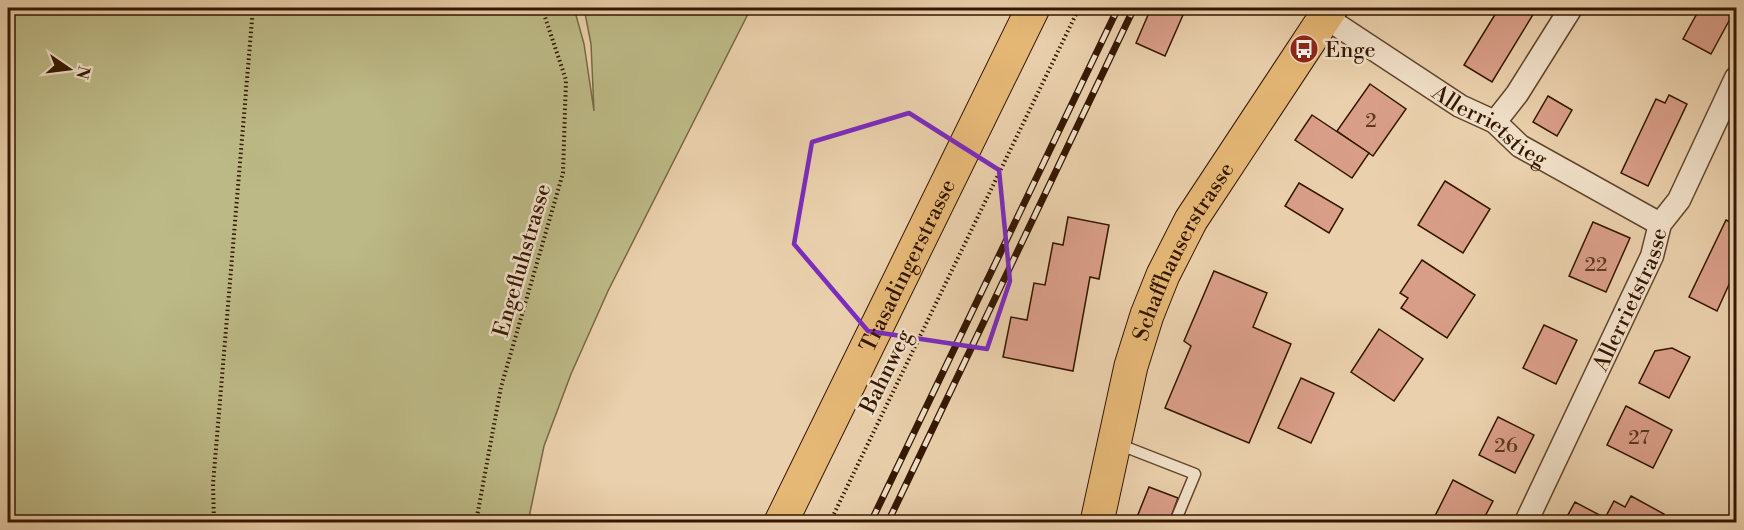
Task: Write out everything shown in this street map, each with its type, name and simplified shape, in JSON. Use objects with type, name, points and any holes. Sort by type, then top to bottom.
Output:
[{"type":"main road","name":"Trasadingerstrasse","points":[[781,522],[1033,8]]},
{"type":"main road","name":"Schaffhauserstrasse","points":[[1097,522],[1131,366],[1147,315],[1163,275],[1191,220],[1328,12]]},
{"type":"street","points":[[1495,122],[1516,94],[1571,8]]},
{"type":"street","name":"Allerrietstieg","points":[[1328,12],[1460,106],[1495,122],[1520,146],[1660,224]]},
{"type":"street","name":"Allerrietstrasse","points":[[1526,522],[1652,256],[1660,224],[1679,200],[1737,78]]},
{"type":"lane","points":[[1114,443],[1195,474],[1175,522]]},
{"type":"lane","points":[[1074,522],[1086,522]]},
{"type":"path","points":[[214,522],[213,484],[253,8]]},
{"type":"path","name":"Engefluhstrasse","points":[[476,522],[501,387],[563,173],[566,80],[542,8]]},
{"type":"path","name":"Bahnweg","points":[[830,522],[1079,8]]},
{"type":"highlighted area","points":[[909,113],[999,170],[1010,281],[987,349],[868,331],[794,244],[812,142]]},
{"type":"shaded area","points":[[8,8],[574,8],[584,44],[594,111],[591,44],[584,8],[751,8],[608,291],[571,374],[544,446],[528,522],[8,522]]},
{"type":"building","points":[[1151,8],[1166,8],[1183,15],[1165,56],[1136,43]]},
{"type":"building","points":[[1499,8],[1537,8],[1492,82],[1464,65]]},
{"type":"building","points":[[1700,8],[1736,8],[1711,54],[1683,39]]},
{"type":"building","points":[[1370,84],[1406,109],[1373,156],[1337,131]]},
{"type":"building","points":[[1669,95],[1687,104],[1648,186],[1621,173],[1656,99],[1665,103]]},
{"type":"building","points":[[1548,96],[1572,110],[1557,136],[1533,122]]},
{"type":"building","points":[[1312,115],[1369,153],[1352,178],[1295,140]]},
{"type":"building","points":[[1445,181],[1490,209],[1463,253],[1418,225]]},
{"type":"building","points":[[1299,183],[1343,209],[1329,233],[1285,206]]},
{"type":"building","points":[[1068,217],[1109,225],[1099,279],[1090,277],[1073,371],[1003,357],[1011,317],[1027,320],[1034,283],[1045,285],[1053,243],[1063,245]]},
{"type":"building","points":[[1726,220],[1736,225],[1736,269],[1717,311],[1689,297]]},
{"type":"building","points":[[1593,222],[1630,238],[1606,292],[1569,276]]},
{"type":"building","points":[[1422,260],[1475,295],[1447,338],[1401,308],[1408,298],[1400,293]]},
{"type":"building","points":[[1214,271],[1267,293],[1253,327],[1291,344],[1249,443],[1165,408],[1191,346],[1184,341]]},
{"type":"building","points":[[1544,325],[1577,340],[1556,384],[1523,368]]},
{"type":"building","points":[[1379,329],[1423,359],[1394,401],[1351,372]]},
{"type":"building","points":[[1672,348],[1690,357],[1669,398],[1639,383],[1655,351]]},
{"type":"building","points":[[1301,378],[1334,393],[1311,443],[1278,428]]},
{"type":"building","points":[[1626,406],[1672,430],[1653,468],[1607,445]]},
{"type":"building","points":[[1498,417],[1534,435],[1515,473],[1479,455]]},
{"type":"building","points":[[1453,480],[1493,501],[1482,522],[1447,522],[1435,516]]},
{"type":"building","points":[[1149,487],[1178,498],[1169,522],[1135,522]]},
{"type":"building","points":[[1631,496],[1664,514],[1660,522],[1564,522],[1575,502],[1605,518],[1614,501],[1625,507]]},
{"type":"railway","points":[[871,522],[1118,8]]},
{"type":"railway","points":[[888,522],[1134,8]]},
{"type":"place","name":"Enge","points":[[1304,49]]}]
